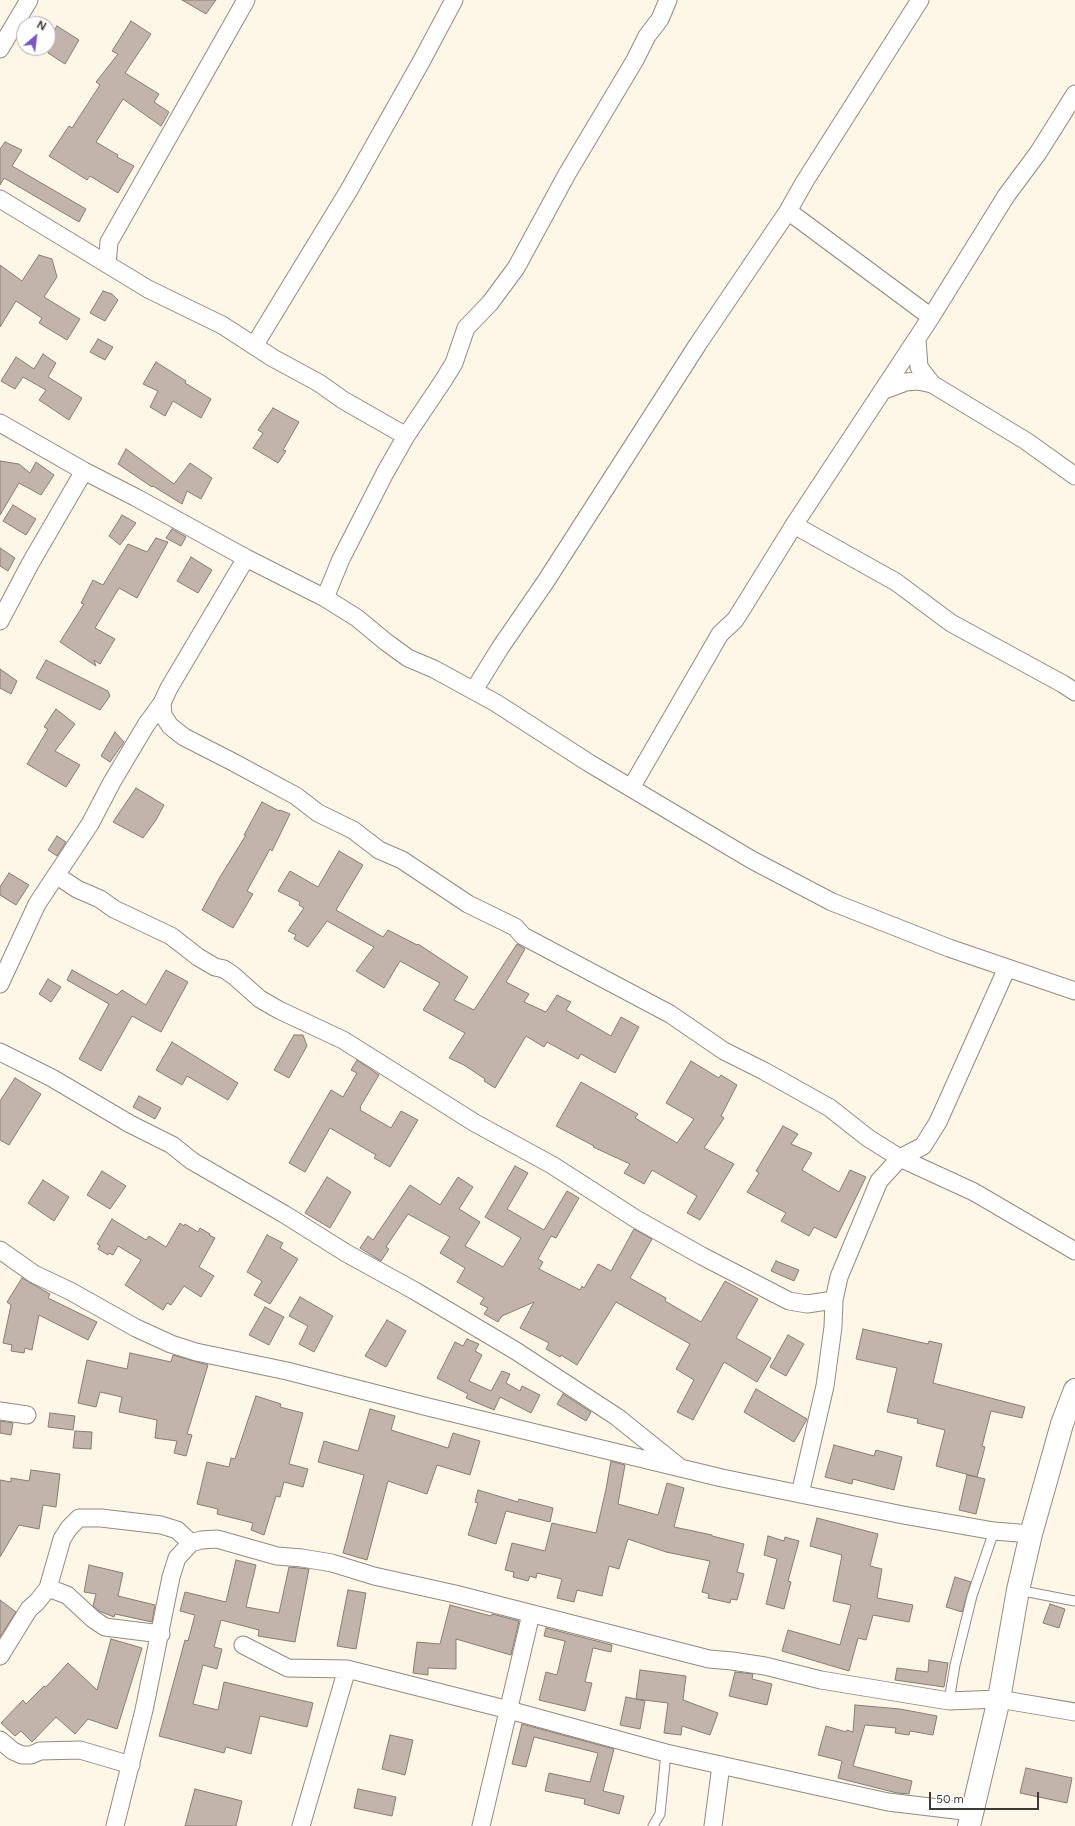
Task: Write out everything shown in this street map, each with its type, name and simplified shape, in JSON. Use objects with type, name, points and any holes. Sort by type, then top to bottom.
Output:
[{"type":"street","points":[[0,49],[29,0]]},
{"type":"street","points":[[107,264],[107,250],[109,242],[246,0]]},
{"type":"street","points":[[254,346],[349,190],[422,62],[454,0]]},
{"type":"street","points":[[325,598],[358,525],[406,436],[444,382],[454,363],[466,328],[490,303],[516,268],[560,186],[647,36],[660,19],[668,0]]},
{"type":"street","points":[[474,690],[500,648],[546,581],[694,350],[788,211],[805,181],[920,0]]},
{"type":"street","points":[[631,788],[716,640],[720,634],[735,620],[794,525],[931,317],[1001,202],[1038,152],[1075,94]]},
{"type":"street","points":[[0,199],[148,289],[222,325],[254,346],[406,436]]},
{"type":"street","points":[[788,211],[931,317]]},
{"type":"street","points":[[917,339],[919,367],[932,384]]},
{"type":"street","points":[[884,390],[906,382],[918,381],[932,384],[1026,441],[1075,476]]},
{"type":"street","points":[[0,423],[84,471],[135,497],[246,558],[325,598],[357,618],[408,658],[434,669],[474,690],[631,788],[752,860],[832,902],[949,948],[1075,991]]},
{"type":"street","points":[[0,621],[30,564],[84,471]]},
{"type":"street","points":[[794,525],[896,582],[951,623],[1064,684],[1075,692]]},
{"type":"street","points":[[0,984],[37,904],[50,888],[56,875],[90,824],[112,782],[146,726],[162,704],[169,688],[246,558]]},
{"type":"street","points":[[162,704],[163,715],[170,726],[184,737],[231,760],[296,796],[318,812],[353,830],[379,850],[402,860],[468,904],[515,928],[523,936],[670,1014],[724,1051],[764,1071],[830,1108],[868,1138],[900,1158],[974,1192],[1075,1251]]},
{"type":"street","points":[[56,875],[77,889],[100,899],[114,909],[171,936],[198,957],[234,976],[260,999],[279,1010],[343,1040],[475,1123],[552,1165],[636,1219],[702,1256],[789,1301],[807,1304],[834,1300]]},
{"type":"street","points":[[800,1494],[825,1386],[833,1327],[834,1300],[839,1277],[879,1181],[900,1158],[923,1146],[938,1122],[1007,968]]},
{"type":"street","points":[[0,1052],[39,1071],[130,1124],[172,1145],[192,1161],[284,1214],[346,1253],[415,1291],[516,1351],[617,1417],[680,1468]]},
{"type":"street","points":[[0,1250],[34,1274],[136,1328],[171,1344],[196,1352],[287,1371],[680,1468],[903,1515],[994,1531],[1031,1534]]},
{"type":"street","points":[[242,1645],[288,1668],[346,1669],[509,1710],[666,1754],[970,1819],[999,1699],[1018,1590],[1031,1534],[1062,1424],[1075,1390]]},
{"type":"street","points":[[0,1411],[27,1415]]},
{"type":"street","points":[[0,1656],[29,1609],[37,1602],[48,1588],[62,1539],[69,1528],[79,1518],[101,1518],[161,1525],[177,1530],[192,1543]]},
{"type":"street","points":[[115,1826],[131,1765],[161,1634],[171,1577],[177,1558],[192,1543],[201,1540],[217,1539],[277,1556],[332,1563],[374,1576],[709,1659],[765,1666],[821,1680],[949,1701],[999,1699],[1075,1712]]},
{"type":"street","points":[[48,1588],[67,1596],[93,1619],[105,1627],[161,1634]]},
{"type":"street","points":[[481,1826],[531,1614]]},
{"type":"street","points":[[301,1826],[346,1669]]},
{"type":"street","points":[[0,1740],[13,1751],[22,1755],[31,1755],[40,1751],[80,1750],[131,1765]]},
{"type":"street","points":[[713,1826],[721,1765]]},
{"type":"lane","points":[[949,1701],[955,1665],[972,1596],[994,1531]]},
{"type":"lane","points":[[1018,1590],[1075,1601]]},
{"type":"lane","points":[[654,1826],[660,1814],[666,1754]]},
{"type":"building","points":[[182,0],[216,0],[206,14]]},
{"type":"building","points":[[131,21],[151,34],[125,73],[159,94],[154,102],[169,112],[161,126],[123,99],[96,142],[118,155],[117,157],[134,166],[118,193],[90,176],[87,180],[49,156],[69,126],[72,128],[100,85],[96,82],[118,54],[112,51]]},
{"type":"building","points":[[57,26],[79,40],[65,64],[53,56],[56,56]]},
{"type":"building","points":[[5,142],[22,150],[12,166],[86,209],[79,222],[4,178],[0,185],[0,149]]},
{"type":"building","points":[[39,255],[52,259],[57,277],[44,297],[80,319],[67,340],[39,323],[42,318],[16,301],[0,327],[0,265],[22,281]]},
{"type":"building","points":[[103,291],[112,294],[118,300],[105,321],[90,313]]},
{"type":"building","points":[[98,339],[113,347],[105,360],[90,352]]},
{"type":"building","points":[[43,354],[56,363],[48,377],[82,398],[69,420],[39,400],[46,390],[23,377],[15,389],[1,381],[16,357],[34,369]]},
{"type":"building","points":[[156,362],[186,381],[185,383],[211,399],[201,418],[173,401],[165,416],[150,407],[158,391],[143,384]]},
{"type":"building","points":[[273,408],[299,422],[283,450],[286,451],[278,463],[253,448],[263,433],[258,430]]},
{"type":"building","points":[[126,449],[174,484],[190,463],[212,478],[201,499],[187,491],[182,504],[153,486],[152,487],[118,464]]},
{"type":"building","points":[[0,461],[19,464],[30,473],[36,462],[54,475],[41,495],[19,483],[0,515]]},
{"type":"building","points":[[13,505],[36,519],[26,535],[3,521]]},
{"type":"building","points":[[122,515],[136,523],[120,545],[109,536]]},
{"type":"building","points":[[172,529],[186,537],[181,546],[166,538]]},
{"type":"building","points":[[156,538],[168,542],[137,598],[119,588],[95,628],[115,639],[100,664],[94,660],[96,666],[60,642],[84,604],[81,603],[93,580],[103,585],[128,544],[147,552]]},
{"type":"building","points":[[0,548],[15,558],[8,571],[0,566]]},
{"type":"building","points":[[191,557],[212,570],[198,593],[177,581]]},
{"type":"building","points":[[46,660],[108,691],[110,696],[100,710],[36,678]]},
{"type":"building","points":[[0,669],[17,681],[11,694],[0,688]]},
{"type":"building","points":[[56,709],[75,724],[55,751],[80,765],[66,787],[27,764],[48,729],[44,727]]},
{"type":"building","points":[[115,732],[124,742],[110,762],[101,756]]},
{"type":"building","points":[[136,788],[164,805],[156,820],[143,838],[113,822]]},
{"type":"building","points":[[262,802],[279,811],[280,810],[290,814],[272,851],[270,849],[247,891],[253,894],[233,928],[202,910],[246,835],[244,835]]},
{"type":"building","points":[[57,836],[66,842],[57,856],[48,850]]},
{"type":"building","points":[[339,851],[363,865],[336,910],[383,937],[388,930],[417,945],[418,944],[468,977],[454,1000],[474,1010],[517,944],[525,949],[506,982],[529,994],[524,1002],[546,1012],[557,995],[571,1002],[566,1010],[611,1036],[621,1017],[639,1027],[615,1073],[581,1054],[578,1059],[547,1042],[544,1047],[526,1036],[495,1088],[484,1081],[485,1079],[464,1065],[449,1058],[465,1033],[423,1010],[440,983],[400,961],[384,988],[356,971],[374,947],[327,921],[308,947],[294,939],[296,935],[288,931],[304,908],[299,905],[300,902],[278,891],[290,871],[318,887]]},
{"type":"building","points":[[9,873],[29,885],[16,905],[0,895],[0,887]]},
{"type":"building","points":[[72,970],[117,995],[122,990],[146,1005],[166,970],[188,982],[161,1032],[132,1016],[101,1071],[79,1059],[109,1004],[67,980]]},
{"type":"building","points":[[48,979],[61,987],[51,1002],[39,994]]},
{"type":"building","points":[[294,1035],[303,1035],[307,1046],[289,1078],[274,1070]]},
{"type":"building","points":[[172,1042],[238,1083],[228,1100],[187,1076],[182,1085],[156,1070]]},
{"type":"building","points":[[357,1060],[379,1075],[360,1107],[360,1110],[391,1128],[401,1111],[418,1120],[390,1167],[374,1158],[376,1155],[330,1128],[305,1172],[289,1163],[331,1090],[343,1097],[357,1073],[351,1070]]},
{"type":"building","points":[[691,1061],[719,1078],[721,1075],[737,1085],[721,1116],[724,1118],[704,1148],[734,1164],[700,1220],[687,1213],[697,1196],[652,1170],[644,1184],[624,1173],[630,1164],[593,1147],[594,1146],[556,1126],[581,1082],[638,1114],[635,1118],[677,1143],[694,1119],[666,1103]]},
{"type":"building","points":[[15,1078],[41,1094],[9,1145],[0,1140],[0,1101]]},
{"type":"building","points":[[139,1096],[161,1108],[155,1119],[133,1107]]},
{"type":"building","points":[[783,1126],[798,1134],[791,1144],[812,1153],[802,1170],[839,1192],[850,1170],[866,1177],[836,1238],[814,1227],[809,1236],[781,1221],[786,1213],[747,1192],[759,1173],[756,1171]]},
{"type":"building","points":[[515,1166],[528,1173],[507,1209],[544,1230],[567,1191],[579,1198],[556,1238],[551,1236],[538,1259],[543,1262],[539,1269],[580,1290],[582,1286],[584,1288],[598,1264],[611,1271],[634,1229],[652,1239],[630,1278],[666,1298],[665,1301],[701,1322],[725,1281],[758,1299],[736,1338],[771,1358],[757,1382],[724,1362],[693,1420],[677,1412],[694,1380],[676,1369],[690,1344],[616,1302],[577,1365],[561,1355],[560,1357],[546,1349],[549,1343],[520,1328],[534,1302],[502,1316],[498,1322],[484,1314],[488,1308],[480,1304],[484,1298],[457,1282],[465,1268],[440,1253],[450,1237],[408,1214],[386,1247],[389,1249],[381,1261],[360,1248],[368,1236],[373,1240],[410,1185],[440,1205],[458,1177],[473,1187],[459,1209],[480,1222],[465,1246],[503,1267],[521,1238],[485,1217]]},
{"type":"building","points":[[102,1171],[126,1186],[110,1209],[87,1195]]},
{"type":"building","points":[[327,1177],[351,1192],[330,1228],[305,1213]]},
{"type":"building","points":[[43,1180],[69,1197],[54,1221],[28,1203]]},
{"type":"building","points":[[112,1219],[146,1240],[149,1236],[166,1247],[180,1223],[184,1226],[185,1224],[198,1232],[200,1228],[215,1238],[199,1267],[214,1276],[201,1297],[184,1286],[171,1305],[167,1303],[163,1310],[125,1285],[141,1260],[118,1246],[113,1255],[109,1253],[108,1255],[98,1249],[100,1246],[97,1244]]},
{"type":"building","points":[[267,1235],[283,1243],[280,1248],[298,1259],[270,1304],[254,1295],[262,1281],[247,1272]]},
{"type":"building","points":[[776,1261],[799,1270],[794,1281],[771,1271]]},
{"type":"building","points":[[22,1278],[50,1294],[48,1298],[97,1322],[88,1340],[39,1315],[32,1350],[25,1348],[24,1353],[11,1351],[12,1345],[3,1343],[11,1305],[7,1302]]},
{"type":"building","points":[[300,1297],[333,1316],[314,1352],[299,1344],[308,1326],[289,1316]]},
{"type":"building","points":[[265,1307],[284,1317],[269,1345],[249,1335]]},
{"type":"building","points":[[387,1320],[406,1331],[386,1367],[365,1356]]},
{"type":"building","points":[[863,1329],[928,1344],[929,1341],[942,1344],[933,1383],[1025,1407],[1022,1418],[991,1411],[982,1446],[985,1447],[977,1477],[936,1466],[945,1430],[917,1423],[918,1419],[887,1412],[897,1368],[856,1359]]},
{"type":"building","points":[[788,1335],[804,1344],[786,1376],[770,1367]]},
{"type":"building","points":[[467,1339],[479,1344],[475,1351],[482,1355],[469,1381],[491,1391],[502,1371],[510,1374],[506,1383],[520,1391],[522,1386],[540,1395],[531,1413],[500,1397],[494,1410],[466,1398],[468,1394],[437,1378],[455,1342],[463,1346]]},
{"type":"building","points":[[130,1353],[171,1362],[173,1355],[208,1365],[187,1434],[192,1435],[186,1456],[174,1453],[177,1441],[155,1438],[157,1420],[119,1412],[122,1397],[100,1392],[96,1407],[78,1403],[87,1360],[127,1369]]},
{"type":"building","points":[[756,1389],[807,1419],[794,1442],[744,1412]]},
{"type":"building","points":[[563,1394],[591,1412],[586,1421],[557,1404]]},
{"type":"building","points":[[256,1396],[281,1404],[280,1407],[303,1413],[289,1464],[308,1469],[303,1487],[284,1482],[280,1497],[276,1496],[264,1535],[251,1530],[253,1523],[217,1514],[218,1509],[197,1504],[207,1462],[229,1467],[231,1458],[235,1459]]},
{"type":"building","points":[[370,1409],[395,1416],[391,1430],[448,1448],[453,1433],[480,1441],[470,1475],[437,1465],[427,1494],[388,1481],[367,1560],[343,1553],[364,1475],[318,1462],[324,1441],[358,1451]]},
{"type":"building","points":[[50,1413],[75,1416],[73,1430],[48,1427]]},
{"type":"building","points":[[0,1421],[13,1423],[11,1435],[0,1433]]},
{"type":"building","points":[[75,1431],[92,1432],[91,1449],[73,1448]]},
{"type":"building","points":[[834,1445],[874,1456],[876,1450],[902,1457],[894,1490],[853,1479],[852,1484],[825,1477]]},
{"type":"building","points":[[611,1461],[625,1465],[618,1504],[658,1515],[667,1483],[684,1488],[674,1527],[744,1544],[737,1572],[744,1574],[737,1600],[731,1599],[730,1603],[708,1598],[709,1594],[702,1592],[710,1561],[666,1552],[628,1539],[619,1569],[609,1566],[602,1596],[577,1590],[574,1602],[557,1598],[562,1579],[537,1573],[536,1578],[530,1576],[528,1581],[513,1577],[514,1572],[505,1570],[512,1543],[545,1551],[552,1523],[596,1533]]},
{"type":"building","points":[[31,1470],[60,1474],[56,1507],[43,1505],[39,1529],[19,1525],[0,1557],[0,1480],[11,1482],[11,1478],[29,1481]]},
{"type":"building","points":[[967,1475],[985,1479],[976,1514],[959,1510]]},
{"type":"building","points":[[478,1490],[518,1502],[519,1499],[553,1508],[550,1522],[506,1511],[496,1544],[468,1535],[478,1503],[475,1502]]},
{"type":"building","points":[[817,1518],[878,1534],[870,1566],[882,1569],[877,1598],[913,1605],[909,1622],[873,1615],[866,1640],[858,1638],[849,1671],[782,1651],[788,1630],[840,1645],[851,1605],[833,1601],[842,1555],[810,1546]]},
{"type":"building","points":[[768,1536],[784,1541],[785,1537],[799,1541],[788,1581],[791,1582],[784,1609],[766,1604],[777,1559],[764,1555]]},
{"type":"building","points":[[236,1560],[256,1565],[246,1607],[279,1613],[289,1567],[309,1569],[295,1642],[258,1636],[259,1630],[221,1620],[214,1647],[222,1649],[217,1669],[203,1665],[193,1704],[218,1710],[224,1682],[313,1703],[307,1727],[260,1716],[251,1754],[226,1747],[224,1753],[159,1736],[185,1640],[188,1641],[195,1615],[180,1611],[185,1592],[226,1602]]},
{"type":"building","points":[[89,1565],[123,1573],[118,1596],[155,1605],[152,1622],[115,1614],[114,1617],[99,1611],[93,1606],[96,1594],[84,1592]]},
{"type":"building","points":[[955,1577],[971,1582],[962,1612],[946,1607]]},
{"type":"building","points":[[348,1590],[366,1593],[356,1649],[337,1646]]},
{"type":"building","points":[[0,1600],[16,1612],[0,1637]]},
{"type":"building","points":[[1050,1604],[1065,1609],[1059,1628],[1043,1623]]},
{"type":"building","points":[[450,1605],[491,1616],[492,1614],[519,1621],[511,1655],[456,1639],[456,1669],[428,1668],[428,1675],[413,1673],[417,1642],[440,1644]]},
{"type":"building","points":[[546,1628],[612,1645],[611,1652],[593,1648],[585,1682],[592,1683],[585,1711],[539,1700],[546,1672],[557,1675],[565,1641],[544,1636]]},
{"type":"building","points":[[111,1639],[142,1648],[117,1729],[88,1719],[75,1734],[56,1717],[32,1742],[21,1731],[15,1736],[1,1723],[23,1700],[26,1704],[44,1686],[46,1687],[68,1663],[97,1690]]},
{"type":"building","points":[[929,1660],[948,1663],[944,1687],[895,1680],[897,1668],[928,1672]]},
{"type":"building","points":[[640,1670],[686,1676],[683,1700],[718,1713],[710,1735],[682,1726],[681,1735],[664,1733],[668,1703],[636,1699]]},
{"type":"building","points":[[735,1672],[753,1674],[752,1679],[772,1684],[767,1705],[729,1696]]},
{"type":"building","points":[[626,1697],[645,1701],[640,1729],[620,1725]]},
{"type":"building","points":[[855,1705],[900,1709],[937,1716],[933,1735],[910,1731],[909,1735],[895,1733],[896,1728],[865,1725],[853,1766],[912,1781],[909,1794],[897,1793],[838,1778],[842,1761],[818,1755],[826,1726],[846,1732],[847,1730],[853,1732]]},
{"type":"building","points":[[522,1724],[614,1749],[603,1791],[624,1796],[619,1814],[584,1804],[585,1799],[545,1791],[549,1773],[590,1782],[598,1753],[534,1737],[526,1767],[512,1764]]},
{"type":"building","points":[[390,1735],[413,1740],[405,1775],[382,1769]]},
{"type":"building","points":[[1026,1768],[1072,1778],[1067,1803],[1020,1793]]},
{"type":"building","points":[[195,1789],[242,1801],[236,1826],[185,1826]]},
{"type":"building","points":[[358,1789],[396,1797],[392,1816],[354,1808]]}]
